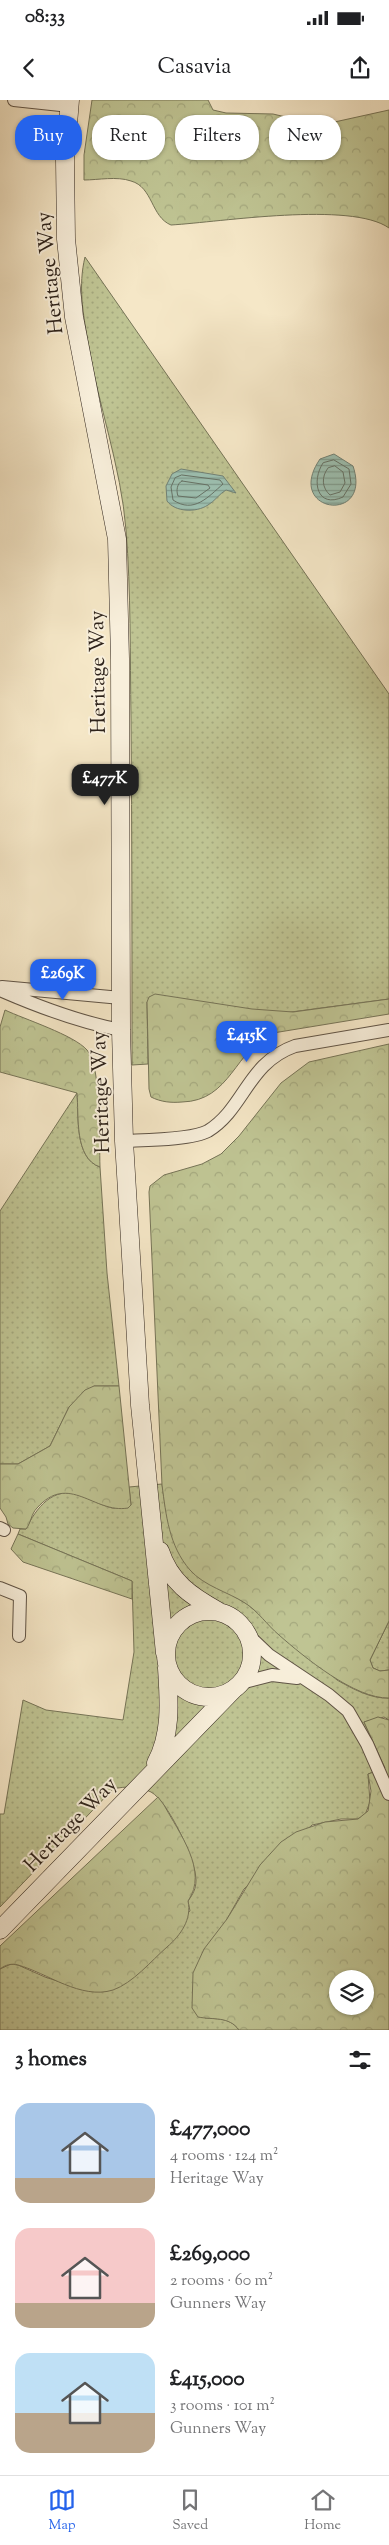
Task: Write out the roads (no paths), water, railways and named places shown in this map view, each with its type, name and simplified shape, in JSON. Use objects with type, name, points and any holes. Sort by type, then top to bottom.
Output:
[{"type":"street","points":[[14,100],[70,103]]},
{"type":"street","name":"Heritage Way","points":[[70,103],[64,166],[66,239],[74,317],[117,539],[121,728],[121,1030],[124,1141],[131,1283],[151,1516],[166,1659],[169,1713],[166,1740],[151,1772]]},
{"type":"street","points":[[0,988],[121,998]]},
{"type":"street","points":[[0,988],[38,1007],[90,1024],[121,1030]]},
{"type":"street","points":[[124,1141],[173,1138],[207,1132],[224,1117],[267,1061],[280,1051],[295,1046],[389,1030]]},
{"type":"street","name":"Heritage Way","points":[[151,1516],[160,1553],[170,1574],[186,1592],[219,1612]]},
{"type":"street","points":[[0,1588],[20,1596],[18,1636]]},
{"type":"street","points":[[304,1680],[276,1675],[260,1677],[238,1685],[215,1697],[194,1695],[176,1683],[166,1659],[168,1638],[182,1619],[204,1611],[219,1612],[236,1620],[268,1655],[329,1695],[348,1711],[367,1744],[389,1794]]},
{"type":"street","points":[[238,1685],[251,1664],[251,1643],[247,1634]]},
{"type":"street","name":"Heritage Way","points":[[0,1930],[151,1772],[238,1685]]},
{"type":"water","points":[[334,454],[353,466],[356,485],[351,497],[342,504],[330,505],[319,501],[312,491],[312,477],[320,459]]},
{"type":"water","points":[[181,469],[223,476],[236,493],[226,490],[203,508],[186,510],[175,507],[167,501],[166,486],[172,474]]}]
